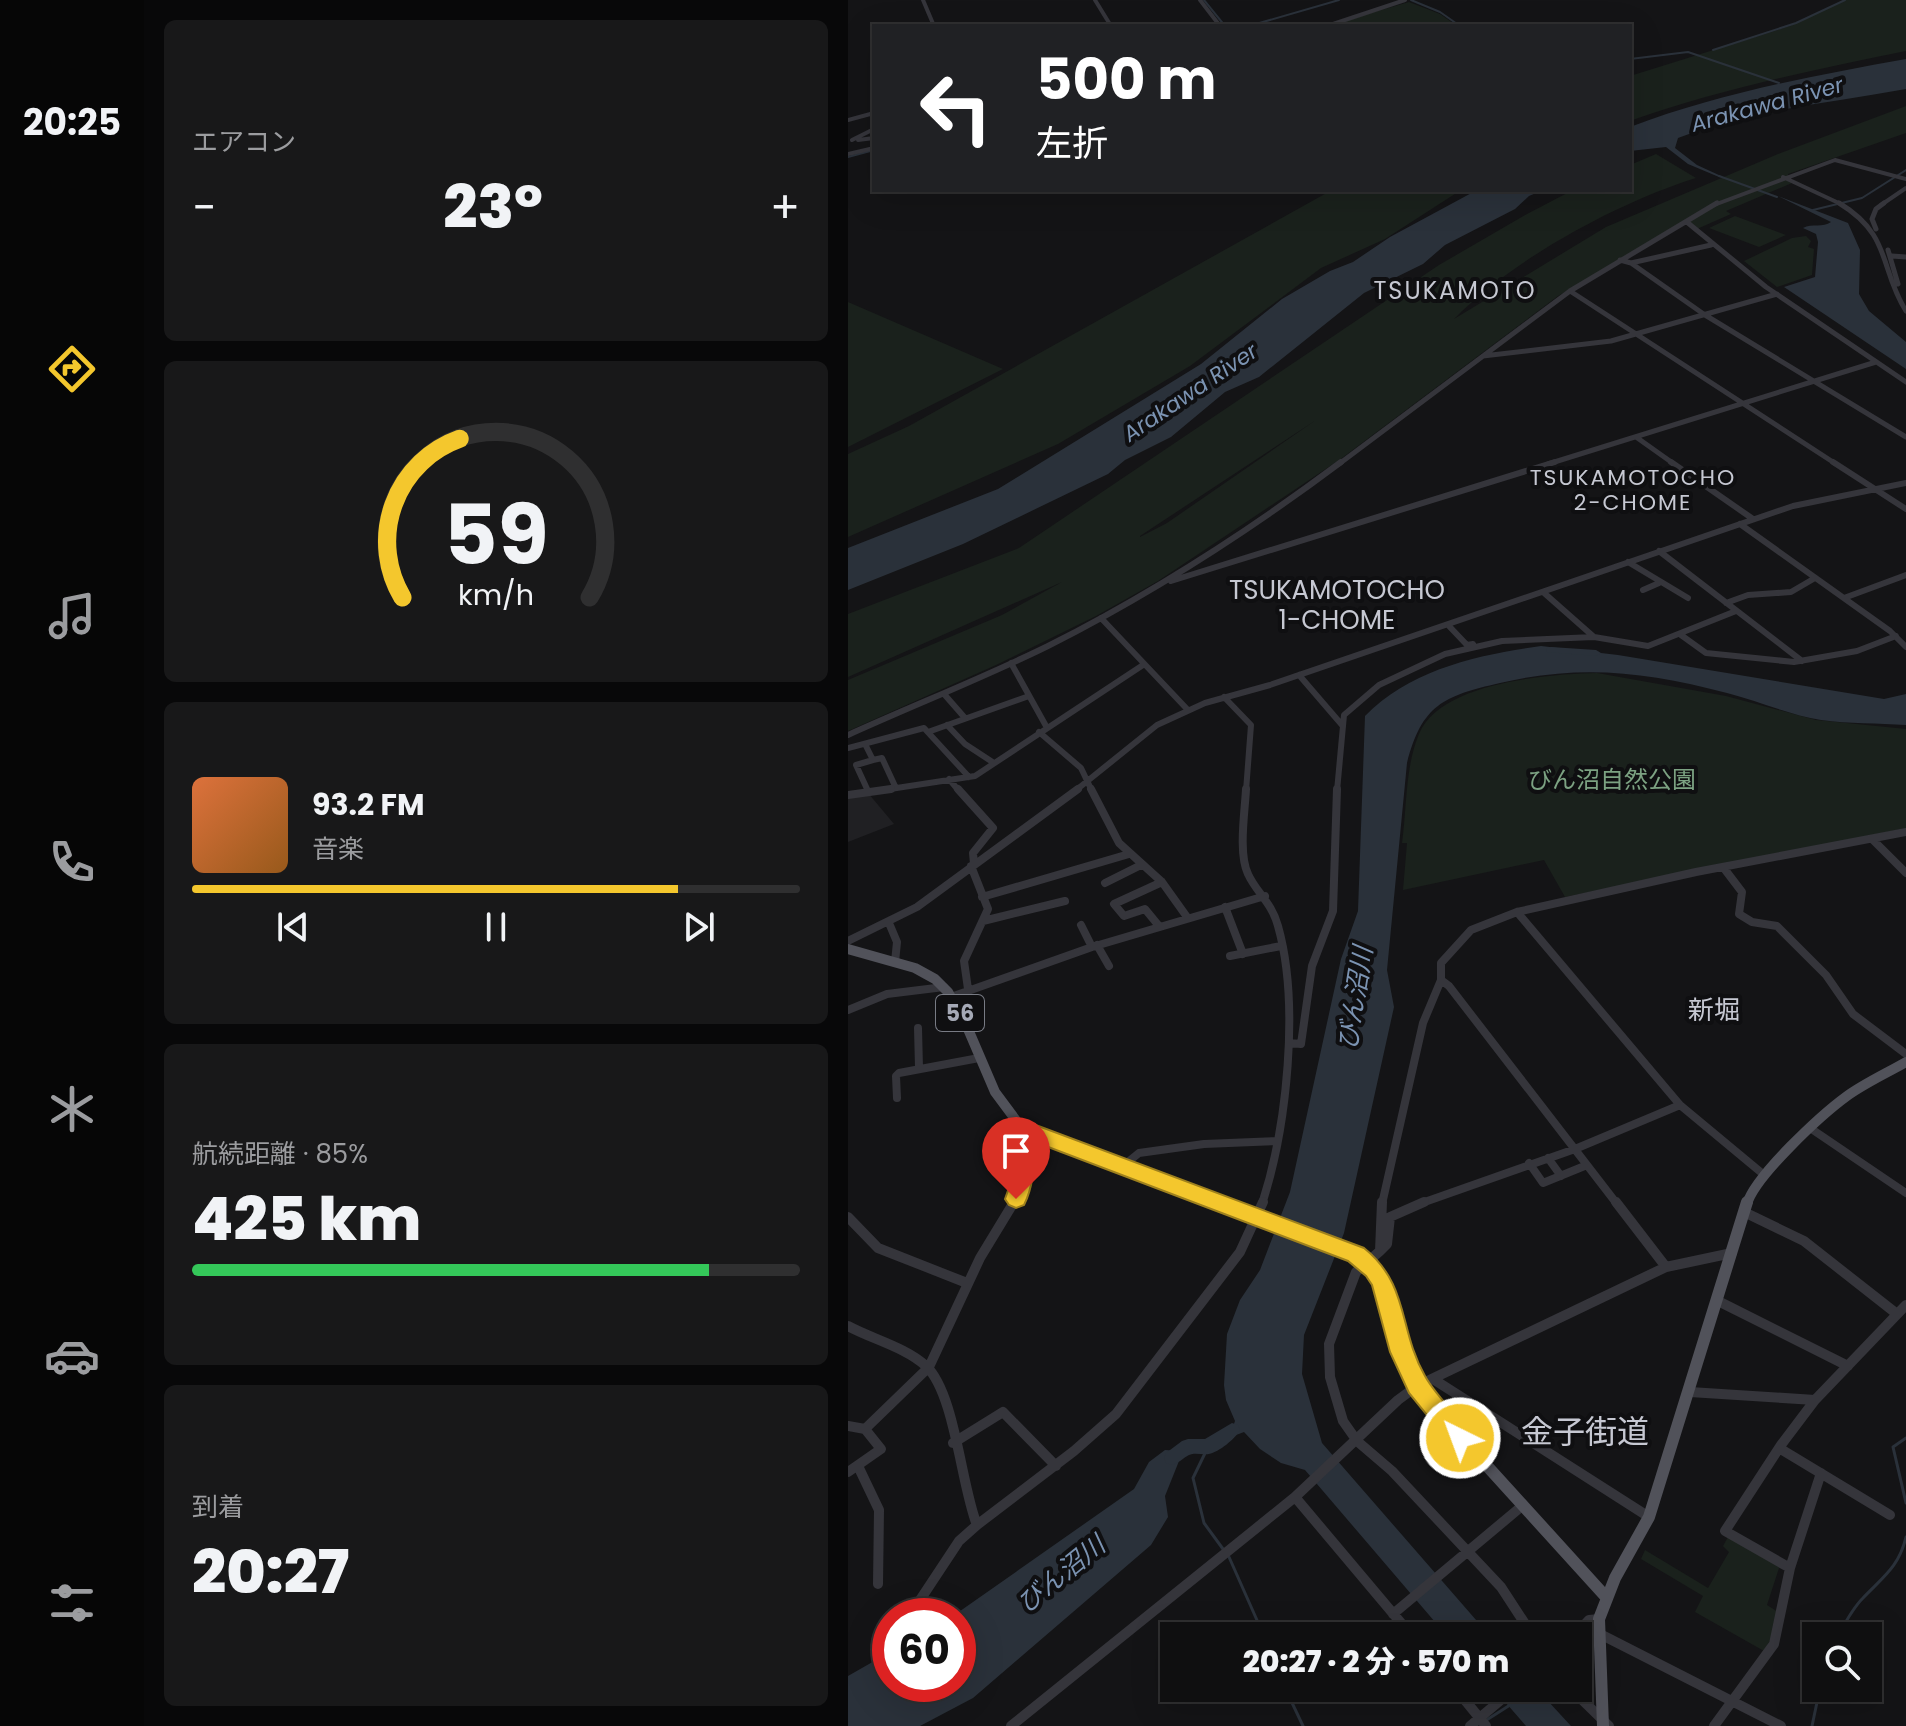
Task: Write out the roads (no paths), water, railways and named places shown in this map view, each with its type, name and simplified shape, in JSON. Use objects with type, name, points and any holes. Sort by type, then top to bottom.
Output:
[{"type":"main road","name":"56","points":[[848,949],[922,971],[948,992],[998,1101],[1025,1129],[1356,1255],[1368,1263],[1383,1283],[1402,1352],[1417,1386],[1440,1417],[1606,1597]]},
{"type":"main road","points":[[1605,1725],[1600,1627],[1606,1597],[1649,1517],[1751,1190],[1810,1128],[1861,1087],[1906,1062]]},
{"type":"street","points":[[923,0],[933,24]]},
{"type":"street","points":[[1095,0],[1110,24]]},
{"type":"street","points":[[1200,0],[1218,24]]},
{"type":"street","points":[[1333,24],[1405,0]]},
{"type":"street","points":[[848,120],[872,114]]},
{"type":"street","points":[[872,130],[852,140],[872,138]]},
{"type":"street","points":[[848,154],[872,148]]},
{"type":"street","points":[[848,735],[1011,663],[1162,583],[1286,503],[1570,291],[1723,200],[1835,160],[1906,179]]},
{"type":"street","points":[[1783,177],[1819,191],[1869,226],[1886,255],[1895,293],[1906,311]]},
{"type":"street","points":[[1906,188],[1876,209],[1872,217],[1892,256],[1899,291],[1906,303]]},
{"type":"street","points":[[1688,223],[1711,245],[1777,294],[1906,382]]},
{"type":"street","points":[[1631,263],[1711,245]]},
{"type":"street","points":[[1892,256],[1906,257]]},
{"type":"street","points":[[1620,260],[1631,263],[1705,315],[1906,437]]},
{"type":"street","points":[[1570,291],[1906,509]]},
{"type":"street","points":[[1481,356],[1611,341],[1777,294]]},
{"type":"street","points":[[1162,583],[1876,362]]},
{"type":"street","points":[[1636,437],[1753,519]]},
{"type":"street","points":[[848,941],[917,907],[1087,782],[1157,725],[1187,709],[1299,675],[1799,504],[1906,483]]},
{"type":"street","points":[[1740,524],[1896,636],[1906,647]]},
{"type":"street","points":[[1659,551],[1802,661]]},
{"type":"street","points":[[1628,562],[1688,598]]},
{"type":"street","points":[[1844,598],[1906,575]]},
{"type":"street","points":[[1726,603],[1748,595],[1791,592],[1815,578]]},
{"type":"street","points":[[1643,590],[1659,583]]},
{"type":"street","points":[[1543,592],[1594,637]]},
{"type":"street","points":[[1448,625],[1467,645],[1594,637],[1648,646],[1736,611]]},
{"type":"street","points":[[1101,618],[1187,709]]},
{"type":"street","points":[[1681,635],[1706,653],[1748,659],[1802,661],[1857,651],[1896,636]]},
{"type":"street","points":[[1289,1043],[1301,1044],[1312,966],[1333,911],[1342,725],[1351,707],[1379,685],[1445,654],[1480,644]]},
{"type":"street","points":[[1011,663],[1046,726]]},
{"type":"street","points":[[848,795],[969,777],[985,771],[1046,726],[1143,665]]},
{"type":"street","points":[[1299,675],[1342,725]]},
{"type":"street","points":[[944,694],[965,718]]},
{"type":"street","points":[[928,732],[1029,696]]},
{"type":"street","points":[[921,1598],[959,1541],[1093,1436],[1136,1391],[1240,1252],[1259,1218],[1271,1177],[1289,1043],[1290,1009],[1278,926],[1265,896],[1247,873],[1243,835],[1251,725],[1224,697]]},
{"type":"street","points":[[947,725],[965,744],[994,763]]},
{"type":"street","points":[[848,748],[924,728],[953,755],[969,777]]},
{"type":"street","points":[[1039,732],[1081,768],[1119,843],[1162,882],[1187,917]]},
{"type":"street","points":[[865,744],[873,760]]},
{"type":"street","points":[[868,791],[856,765],[882,758],[895,786]]},
{"type":"street","points":[[949,779],[993,828],[973,853],[972,865],[988,909],[964,961],[968,989]]},
{"type":"street","points":[[1380,1251],[1379,1217],[1423,1023],[1441,980],[1441,963],[1471,930],[1517,912],[1723,867],[1906,832]]},
{"type":"street","points":[[1873,840],[1906,873]]},
{"type":"street","points":[[982,897],[1129,854]]},
{"type":"street","points":[[1105,883],[1141,865]]},
{"type":"street","points":[[1723,867],[1742,892],[1739,914],[1742,918],[1764,926],[1777,926],[1826,975],[1853,1014],[1906,1054]]},
{"type":"street","points":[[1159,926],[1145,909],[1124,916],[1114,904],[1162,882]]},
{"type":"street","points":[[848,1010],[887,994],[968,989],[1187,917],[1265,896]]},
{"type":"street","points":[[983,921],[1065,901]]},
{"type":"street","points":[[1225,907],[1243,954]]},
{"type":"street","points":[[1517,912],[1680,1105],[1763,1174]]},
{"type":"street","points":[[889,923],[897,942],[895,962]]},
{"type":"street","points":[[1081,925],[1109,966]]},
{"type":"street","points":[[1230,956],[1281,946]]},
{"type":"street","points":[[1441,980],[1449,986],[1666,1267]]},
{"type":"street","points":[[918,1028],[919,1068]]},
{"type":"street","points":[[897,1098],[896,1075],[979,1058]]},
{"type":"street","points":[[1524,1622],[1501,1587],[1392,1471],[1353,1444],[1335,1399],[1330,1377],[1329,1344],[1356,1272],[1387,1244],[1393,1213],[1575,1149],[1680,1105]]},
{"type":"street","points":[[1810,1128],[1906,1193]]},
{"type":"street","points":[[865,1429],[929,1367],[967,1283],[1016,1199],[1022,1179],[1025,1129]]},
{"type":"street","points":[[1123,1166],[1139,1153],[1204,1144],[1276,1141]]},
{"type":"street","points":[[1548,1158],[1561,1176]]},
{"type":"street","points":[[1529,1163],[1543,1183],[1587,1165]]},
{"type":"street","points":[[1742,1211],[1804,1241],[1897,1314]]},
{"type":"street","points":[[848,1217],[878,1248],[967,1283]]},
{"type":"street","points":[[1011,1726],[1297,1495],[1398,1400],[1417,1386],[1666,1267],[1732,1253]]},
{"type":"street","points":[[1718,1301],[1848,1366]]},
{"type":"street","points":[[1790,1568],[1725,1531],[1779,1448],[1815,1400],[1906,1305]]},
{"type":"street","points":[[848,1326],[929,1367],[941,1390],[963,1491],[977,1525]]},
{"type":"street","points":[[1433,1379],[1649,1517]]},
{"type":"street","points":[[1690,1392],[1815,1400]]},
{"type":"street","points":[[953,1443],[1003,1412],[1056,1466]]},
{"type":"street","points":[[848,1426],[865,1429],[881,1449],[853,1469],[879,1510],[878,1584]]},
{"type":"street","points":[[1779,1448],[1890,1515]]},
{"type":"street","points":[[1714,1726],[1730,1700],[1774,1644],[1790,1568],[1821,1473]]},
{"type":"street","points":[[1297,1495],[1400,1622]]},
{"type":"street","points":[[1393,1614],[1522,1506]]},
{"type":"street","points":[[1587,1622],[1589,1620],[1781,1726]]},
{"type":"street","points":[[1469,1702],[1483,1717]]},
{"type":"street","points":[[1470,1726],[1500,1702]]},
{"type":"street","points":[[1583,1702],[1605,1725]]},
{"type":"water","name":"Arakawa River","points":[[1906,59],[1906,89],[1734,120],[1678,138],[1675,148],[1719,177],[1688,164],[1666,147],[1632,151],[1632,126],[1698,104]]},
{"type":"water","name":"Arakawa River","points":[[1473,192],[1538,192],[1515,209],[1445,245],[1423,264],[1364,293],[1259,377],[1225,392],[1171,437],[1125,460],[1108,474],[963,544],[848,590],[848,548],[998,489],[1201,364],[1282,299],[1330,271],[1353,262],[1390,237]]},
{"type":"water","points":[[1778,196],[1848,223],[1860,250],[1859,294],[1869,311],[1906,342],[1906,369],[1784,287],[1815,277],[1818,242],[1816,234],[1803,228],[1831,222]]},
{"type":"water","points":[[1541,646],[1618,655],[1884,699],[1906,694],[1906,725],[1821,720],[1669,680],[1587,672],[1530,677],[1464,693],[1438,706],[1420,728],[1407,763],[1387,970],[1394,1007],[1344,1233],[1304,1335],[1302,1374],[1322,1443],[1478,1622],[1435,1622],[1305,1470],[1281,1463],[1260,1449],[1244,1432],[1223,1440],[1221,1437],[1232,1429],[1235,1421],[1226,1400],[1224,1385],[1227,1334],[1240,1300],[1260,1270],[1290,1192],[1341,959],[1358,911],[1365,716],[1403,686],[1447,667],[1493,654]]},
{"type":"water","points":[[1165,1450],[1183,1451],[1165,1496],[1168,1517],[1151,1545],[976,1695],[976,1600],[1134,1489],[1149,1462]]},
{"type":"water","points":[[872,1662],[872,1702],[965,1702],[920,1726],[848,1726],[848,1676]]},
{"type":"water","points":[[1505,1702],[1549,1702],[1571,1726],[1526,1726]]},
{"type":"waterway","points":[[1204,0],[1223,24]]},
{"type":"waterway","points":[[1256,24],[1339,0]]},
{"type":"waterway","points":[[1411,0],[1440,12],[1457,24]]},
{"type":"waterway","points":[[1713,50],[1796,23],[1845,0]]},
{"type":"waterway","name":"Arakawa River","points":[[1632,59],[1688,52],[1779,83]]},
{"type":"waterway","points":[[848,157],[872,151]]},
{"type":"waterway","points":[[1813,210],[1862,198],[1906,170]]},
{"type":"waterway","points":[[1719,176],[1777,197]]},
{"type":"waterway","name":"びん沼川","points":[[1551,650],[1596,653]]},
{"type":"waterway","name":"びん沼川","points":[[1172,1458],[1188,1446],[1208,1447],[1232,1430]]},
{"type":"waterway","points":[[1906,1438],[1893,1447],[1906,1503]]},
{"type":"waterway","points":[[1208,1447],[1193,1478],[1204,1523],[1223,1549]]},
{"type":"waterway","points":[[1846,1622],[1855,1607],[1895,1564],[1906,1537]]},
{"type":"waterway","points":[[1229,1557],[1258,1622]]},
{"type":"waterway","points":[[1292,1702],[1303,1726]]},
{"type":"waterway","points":[[1812,1726],[1817,1702]]},
{"type":"waterway","points":[[1485,1721],[1510,1705]]},
{"type":"district","name":"TSUKAMOTO","points":[[1455,291]]},
{"type":"district","name":"TSUKAMOTOCHO 2-CHOME","points":[[1633,490]]},
{"type":"district","name":"TSUKAMOTOCHO 1-CHOME","points":[[1337,605]]},
{"type":"district","name":"新堀","points":[[1714,1010]]},
{"type":"district","name":"金子街道","points":[[1585,1432]]},
{"type":"park label","name":"びん沼自然公園","points":[[1612,780]]}]
